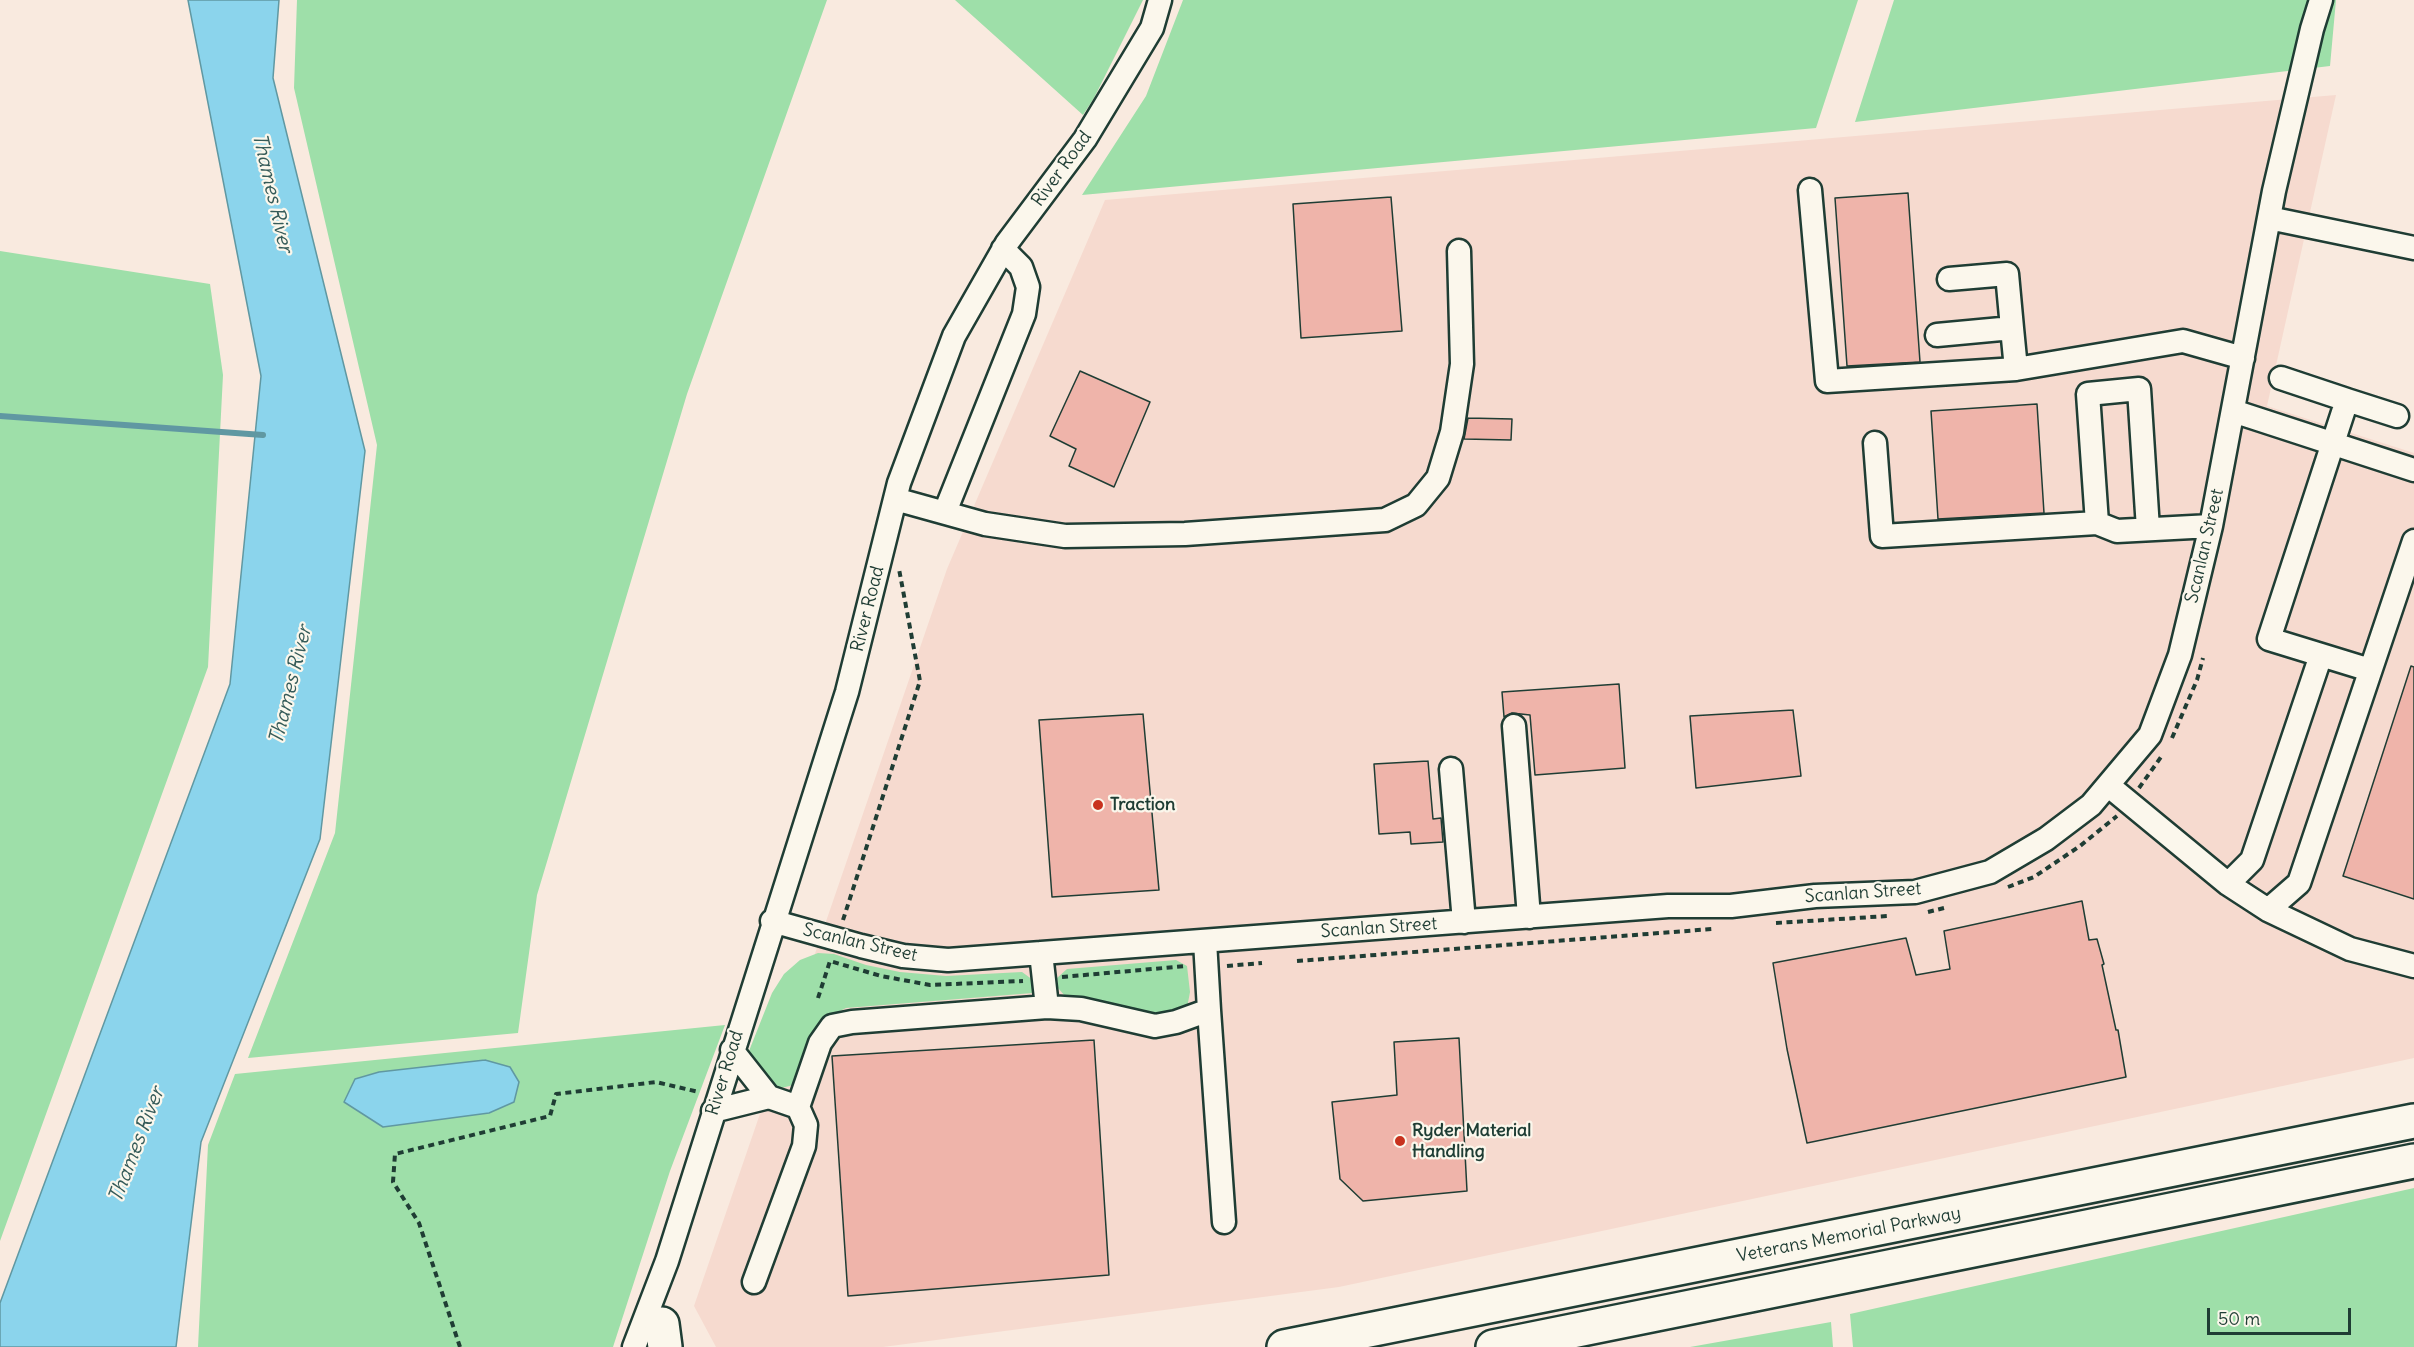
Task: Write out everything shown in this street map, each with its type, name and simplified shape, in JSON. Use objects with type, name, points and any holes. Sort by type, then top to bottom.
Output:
[{"type":"highway","name":"Veterans Memorial Parkway","points":[[1284,1347],[2414,1121]]},
{"type":"highway","points":[[1493,1347],[2414,1161]]},
{"type":"street","name":"River Road","points":[[634,1347],[667,1261],[772,921],[847,692],[895,499],[954,336],[1003,249],[1085,139],[1152,28],[1160,0]]},
{"type":"street","name":"Scanlan Street","points":[[772,921],[903,956],[948,960],[1668,906],[1731,906],[1815,896],[1915,892],[1990,872],[2046,838],[2091,806],[2150,735],[2180,655],[2211,526],[2269,218],[2312,29],[2321,0]]},
{"type":"street","points":[[1810,190],[1827,381],[2016,369],[2183,341],[2243,358]]},
{"type":"street","points":[[2269,218],[2414,248]]},
{"type":"street","points":[[945,512],[1024,314],[1028,287],[1021,267],[1003,249]]},
{"type":"street","points":[[895,499],[986,524],[1065,536],[1185,534],[1385,520],[1416,505],[1438,478],[1452,432],[1462,364],[1459,251]]},
{"type":"street","points":[[1949,279],[2007,274],[2016,369]]},
{"type":"street","points":[[1937,335],[2012,328]]},
{"type":"street","points":[[2281,378],[2397,416]]},
{"type":"street","points":[[2097,523],[2088,394],[2139,389],[2148,529]]},
{"type":"street","points":[[2347,400],[2269,639],[2370,670]]},
{"type":"street","points":[[2233,411],[2414,470]]},
{"type":"street","points":[[1875,443],[1882,536],[2097,523],[2117,531],[2211,526]]},
{"type":"street","points":[[2268,910],[2299,883],[2414,541]]},
{"type":"street","points":[[2228,884],[2252,860],[2321,656]]},
{"type":"street","points":[[1514,726],[1529,917]]},
{"type":"street","points":[[1451,770],[1464,922]]},
{"type":"street","points":[[2109,786],[2228,884],[2268,910],[2350,949],[2414,966]]},
{"type":"street","points":[[1205,941],[1224,1221]]},
{"type":"street","points":[[1041,953],[1047,1007]]},
{"type":"street","points":[[754,1282],[804,1146],[806,1125],[798,1107],[820,1043],[832,1026],[852,1022],[1047,1007],[1081,1009],[1155,1026],[1176,1022],[1209,1010]]},
{"type":"street","points":[[732,1050],[770,1097]]},
{"type":"street","points":[[715,1103],[770,1097],[798,1107]]},
{"type":"street","name":"River Road","points":[[661,1339],[667,1261]]},
{"type":"path","points":[[843,920],[920,681],[898,562]]},
{"type":"path","points":[[1297,961],[1722,928]]},
{"type":"path","points":[[1227,966],[1262,963]]},
{"type":"path","points":[[1057,978],[1187,966]]},
{"type":"path","points":[[460,1347],[419,1223],[393,1182],[395,1154],[550,1116],[556,1094],[656,1082],[715,1103]]},
{"type":"shaded area","points":[[2336,95],[2267,406],[2414,453],[2414,1058],[1339,1287],[883,1347],[716,1347],[694,1306],[947,569],[1105,200]]},
{"type":"green space","points":[[297,0],[827,0],[687,394],[537,895],[518,1033],[248,1058],[335,833],[377,445],[294,88]]},
{"type":"green space","points":[[955,0],[1143,0],[1094,98],[1083,115]]},
{"type":"green space","points":[[1183,0],[1858,0],[1816,128],[1082,195],[1146,96]]},
{"type":"green space","points":[[1894,0],[2336,0],[2330,66],[1855,122]]},
{"type":"green space","points":[[0,251],[210,284],[223,375],[208,667],[0,1241]]},
{"type":"green space","points":[[818,953],[834,954],[866,965],[900,972],[946,976],[1022,972],[1033,980],[1036,988],[1033,993],[846,1008],[828,1017],[794,1085],[781,1088],[765,1082],[747,1056],[772,993],[784,974],[800,960]]},
{"type":"green space","points":[[1176,960],[1187,966],[1190,992],[1187,1008],[1171,1018],[1097,1000],[1065,996],[1058,988],[1057,978],[1067,969]]},
{"type":"green space","points":[[725,1025],[670,1171],[613,1347],[198,1347],[208,1145],[235,1074]]},
{"type":"green space","points":[[2414,1188],[2414,1347],[1853,1347],[1850,1314]]},
{"type":"green space","points":[[1831,1322],[1833,1347],[1690,1347]]},
{"type":"water","name":"Thames River","points":[[188,0],[279,0],[273,78],[365,451],[320,839],[201,1142],[176,1347],[0,1347],[0,1303],[230,684],[261,376]]},
{"type":"water","points":[[485,1060],[510,1067],[519,1082],[514,1102],[489,1113],[383,1127],[344,1102],[355,1079],[379,1072]]},
{"type":"building","points":[[1908,193],[1920,362],[1847,366],[1835,198]]},
{"type":"building","points":[[1391,197],[1402,331],[1301,338],[1293,204]]},
{"type":"building","points":[[1080,371],[1150,402],[1114,487],[1069,466],[1076,449],[1050,436]]},
{"type":"building","points":[[2037,404],[2044,513],[1938,519],[1931,411]]},
{"type":"building","points":[[1468,418],[1512,419],[1511,440],[1464,439]]},
{"type":"building","points":[[2411,666],[2414,667],[2414,899],[2343,876]]},
{"type":"building","points":[[1619,684],[1625,768],[1535,775],[1530,715],[1512,713],[1504,717],[1502,692]]},
{"type":"building","points":[[1793,710],[1801,776],[1696,788],[1690,716]]},
{"type":"building","name":"Traction","points":[[1143,714],[1159,890],[1052,897],[1039,720]]},
{"type":"building","points":[[1428,761],[1433,819],[1441,818],[1443,842],[1411,844],[1410,832],[1379,834],[1374,764]]},
{"type":"building","points":[[2082,901],[2089,940],[2097,939],[2104,964],[2102,965],[2116,1030],[2118,1030],[2126,1077],[1807,1143],[1787,1049],[1773,963],[1906,938],[1916,975],[1950,969],[1944,931]]},
{"type":"building","name":"Ryder Material Handling","points":[[1459,1038],[1467,1191],[1363,1201],[1340,1179],[1332,1102],[1397,1095],[1394,1042]]},
{"type":"building","points":[[1094,1040],[1109,1275],[848,1296],[832,1056]]},
{"type":"waterway","points":[[0,416],[263,435]]},
{"type":"place","name":"Traction","points":[[1098,805]]},
{"type":"place","name":"Ryder Material Handling","points":[[1400,1141]]}]
